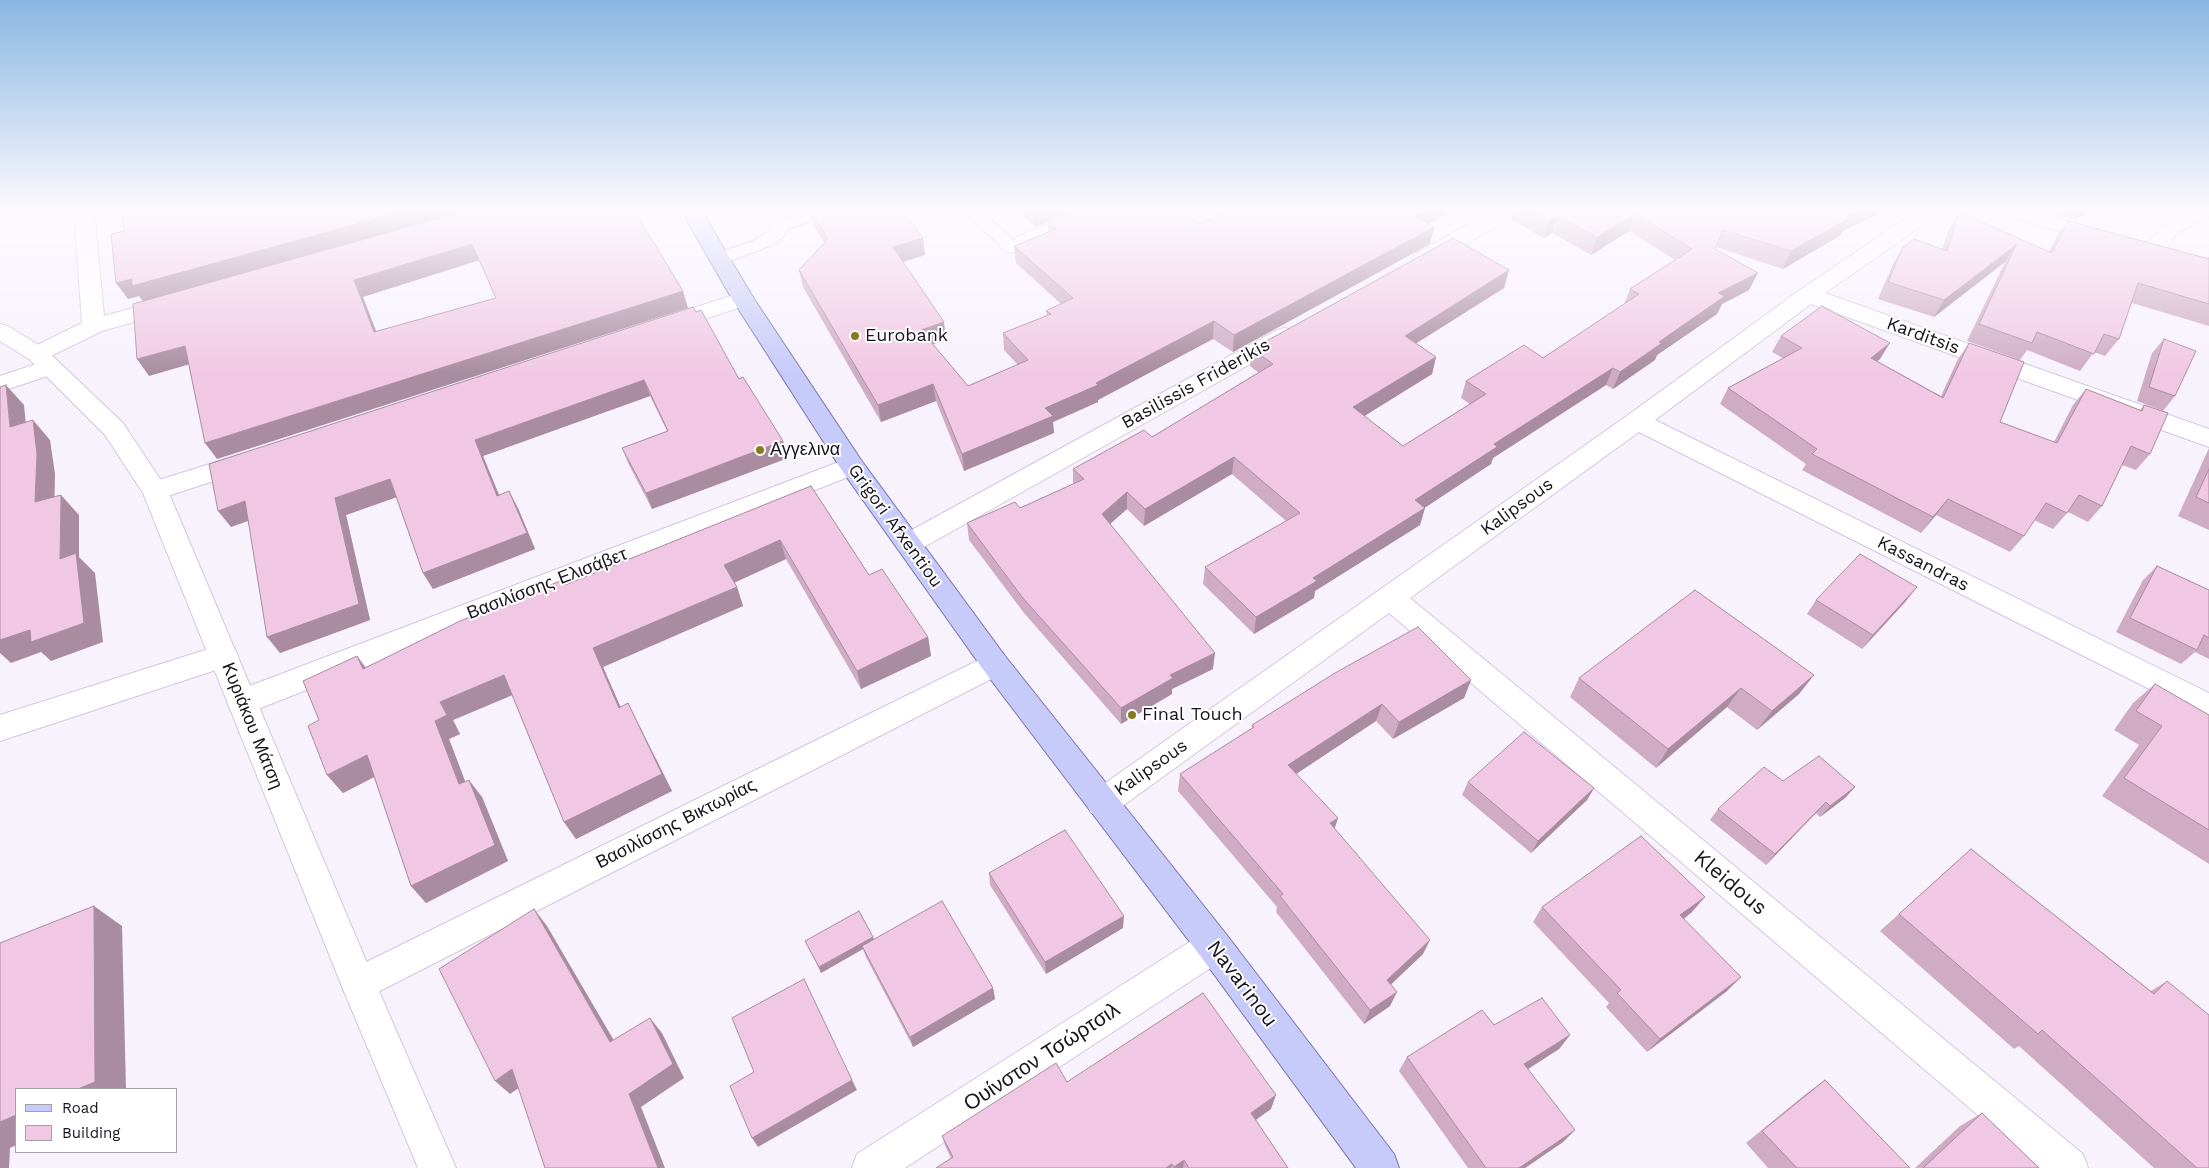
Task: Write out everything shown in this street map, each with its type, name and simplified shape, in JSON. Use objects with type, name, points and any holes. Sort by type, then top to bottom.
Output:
[{"type":"main road","name":"Grigori Afxentiou","points":[[724,265],[852,466],[995,664],[1102,803]]},
{"type":"main road","name":"Navarinou","points":[[1102,803],[1214,946],[1380,1168]]},
{"type":"street","points":[[89,265],[94,326]]},
{"type":"street","points":[[1406,268],[1412,265]]},
{"type":"street","name":"Kalipsous","points":[[1102,803],[1637,421],[1852,265]]},
{"type":"street","name":"Karditsis","points":[[1808,295],[2209,438]]},
{"type":"street","points":[[0,384],[44,360],[94,326],[190,299]]},
{"type":"street","points":[[648,330],[744,299]]},
{"type":"street","name":"Basilissis Friderikis","points":[[908,544],[1302,326]]},
{"type":"street","name":"Κυριάκου Μάτση","points":[[0,331],[44,360],[114,429],[155,491],[358,984],[437,1168]]},
{"type":"street","name":"Kassandras","points":[[1637,421],[2209,707]]},
{"type":"street","points":[[155,491],[269,454]]},
{"type":"street","name":"Βασιλίσσης Ελισάβετ","points":[[242,702],[852,466]]},
{"type":"street","name":"Kleidous","points":[[1390,598],[2069,1168]]},
{"type":"street","points":[[0,728],[224,656]]},
{"type":"street","name":"Βασιλίσσης Βικτωρίας","points":[[358,984],[995,664]]},
{"type":"street","name":"Ουίνστον Τσώρτσιλ","points":[[871,1168],[1214,946]]},
{"type":"building","points":[[114,265],[210,265],[132,286],[132,279],[116,283]]},
{"type":"building","points":[[274,265],[405,265],[354,280],[374,332],[496,298],[481,265],[667,265],[683,291],[205,443],[185,346],[137,359],[133,304]]},
{"type":"building","points":[[804,265],[905,265],[944,322],[921,330],[968,386],[1028,360],[1003,333],[1051,314],[1046,311],[1073,298],[1035,265],[1365,265],[1234,335],[1214,321],[1096,383],[1098,385],[1045,408],[1053,416],[962,454],[933,384],[878,405],[799,270]]},
{"type":"building","points":[[1405,265],[1499,265],[1509,270],[1405,336],[1436,357],[1353,407],[1403,446],[1486,394],[1466,381],[1524,345],[1543,358],[1639,294],[1630,289],[1668,265],[1743,265],[1758,273],[1718,293],[1725,296],[1620,372],[1613,368],[1494,444],[1497,447],[1415,500],[1425,508],[1313,578],[1317,581],[1256,617],[1205,567],[1300,513],[1234,457],[1145,509],[1127,492],[1102,514],[1215,653],[1170,675],[1173,678],[1121,708],[1022,597],[967,523],[1015,502],[1020,508],[1084,479],[1073,469],[1144,430],[1152,437],[1273,364],[1252,349]]},
{"type":"building","points":[[1895,265],[1990,265],[1944,300],[1888,282]]},
{"type":"building","points":[[2007,265],[2209,265],[2209,304],[2138,283],[2119,339],[2104,334],[2094,354],[2037,332],[2032,343],[1979,324]]},
{"type":"building","points":[[1822,306],[1890,343],[1871,358],[1943,398],[1969,343],[2024,362],[2000,422],[2057,443],[2086,389],[2142,411],[2144,405],[2168,413],[2150,454],[2131,446],[2102,506],[2079,495],[2067,513],[2046,503],[2024,536],[1948,499],[1933,517],[1812,454],[1817,449],[1728,388],[1802,348],[1781,336]]},
{"type":"building","points":[[693,307],[696,312],[701,310],[739,379],[743,377],[783,441],[646,493],[622,448],[668,431],[644,380],[475,440],[497,496],[509,491],[527,533],[423,573],[390,479],[335,498],[359,604],[267,637],[245,501],[218,511],[209,464]]},
{"type":"building","points":[[2164,339],[2196,351],[2175,396],[2149,387]]},
{"type":"building","points":[[6,385],[10,427],[33,420],[37,454],[35,502],[61,495],[60,559],[76,553],[84,623],[31,642],[30,630],[0,640],[0,387]]},
{"type":"building","points":[[2209,469],[2209,503],[2196,497]]},
{"type":"building","points":[[811,486],[869,575],[882,569],[928,637],[857,671],[780,540],[724,565],[737,587],[593,648],[619,708],[628,703],[662,774],[564,822],[504,675],[440,702],[447,715],[435,721],[459,784],[469,780],[495,845],[411,886],[367,755],[327,775],[308,726],[319,720],[303,681],[357,656],[363,669],[460,621],[563,580],[565,585]]},
{"type":"building","points":[[1860,554],[1917,587],[1873,635],[1816,600]]},
{"type":"building","points":[[2157,566],[2209,590],[2209,638],[2204,635],[2197,650],[2130,618]]},
{"type":"building","points":[[1695,590],[1814,675],[1772,711],[1741,688],[1668,749],[1579,678]]},
{"type":"building","points":[[1418,627],[1471,680],[1399,722],[1382,704],[1288,765],[1338,818],[1330,823],[1430,940],[1387,980],[1397,992],[1370,1010],[1280,896],[1283,894],[1180,774],[1254,727],[1252,725],[1335,673]]},
{"type":"building","points":[[2155,684],[2209,715],[2209,830],[2124,778],[2162,726],[2136,711]]},
{"type":"building","points":[[1524,732],[1594,788],[1538,841],[1468,782]]},
{"type":"building","points":[[1819,756],[1855,787],[1830,806],[1826,802],[1775,854],[1718,809],[1764,767],[1783,781]]},
{"type":"building","points":[[1065,830],[1124,916],[1045,962],[989,873]]},
{"type":"building","points":[[1641,836],[1705,897],[1680,915],[1741,977],[1660,1039],[1617,993],[1621,990],[1542,907]]},
{"type":"building","points":[[1971,849],[2154,994],[2167,981],[2209,1015],[2209,1168],[2197,1168],[2042,1030],[2038,1034],[1899,914]]},
{"type":"building","points":[[942,901],[993,988],[910,1037],[862,946]]},
{"type":"building","points":[[94,906],[95,1082],[80,1088],[15,1088],[15,1115],[0,1122],[0,943]]},
{"type":"building","points":[[534,909],[610,1042],[650,1018],[673,1064],[629,1094],[658,1168],[545,1168],[512,1069],[495,1081],[439,969]]},
{"type":"building","points":[[859,911],[873,937],[819,967],[805,941]]},
{"type":"building","points":[[804,979],[852,1080],[752,1138],[730,1086],[754,1072],[732,1018]]},
{"type":"building","points":[[1203,993],[1276,1095],[1251,1113],[1288,1168],[1189,1168],[1184,1160],[1174,1167],[1172,1164],[1166,1168],[936,1168],[953,1157],[942,1136],[1056,1063],[1067,1082]]},
{"type":"building","points":[[1542,998],[1570,1035],[1524,1064],[1575,1130],[1519,1168],[1486,1168],[1407,1057],[1482,1010],[1494,1025]]},
{"type":"building","points":[[1825,1080],[1910,1168],[1797,1168],[1762,1131]]},
{"type":"building","points":[[1982,1113],[2039,1168],[1923,1168]]},
{"type":"place","name":"Eurobank","points":[[855,336]]},
{"type":"place","name":"Αγγελινα","points":[[760,450]]},
{"type":"place","name":"Final Touch","points":[[1132,715]]}]
